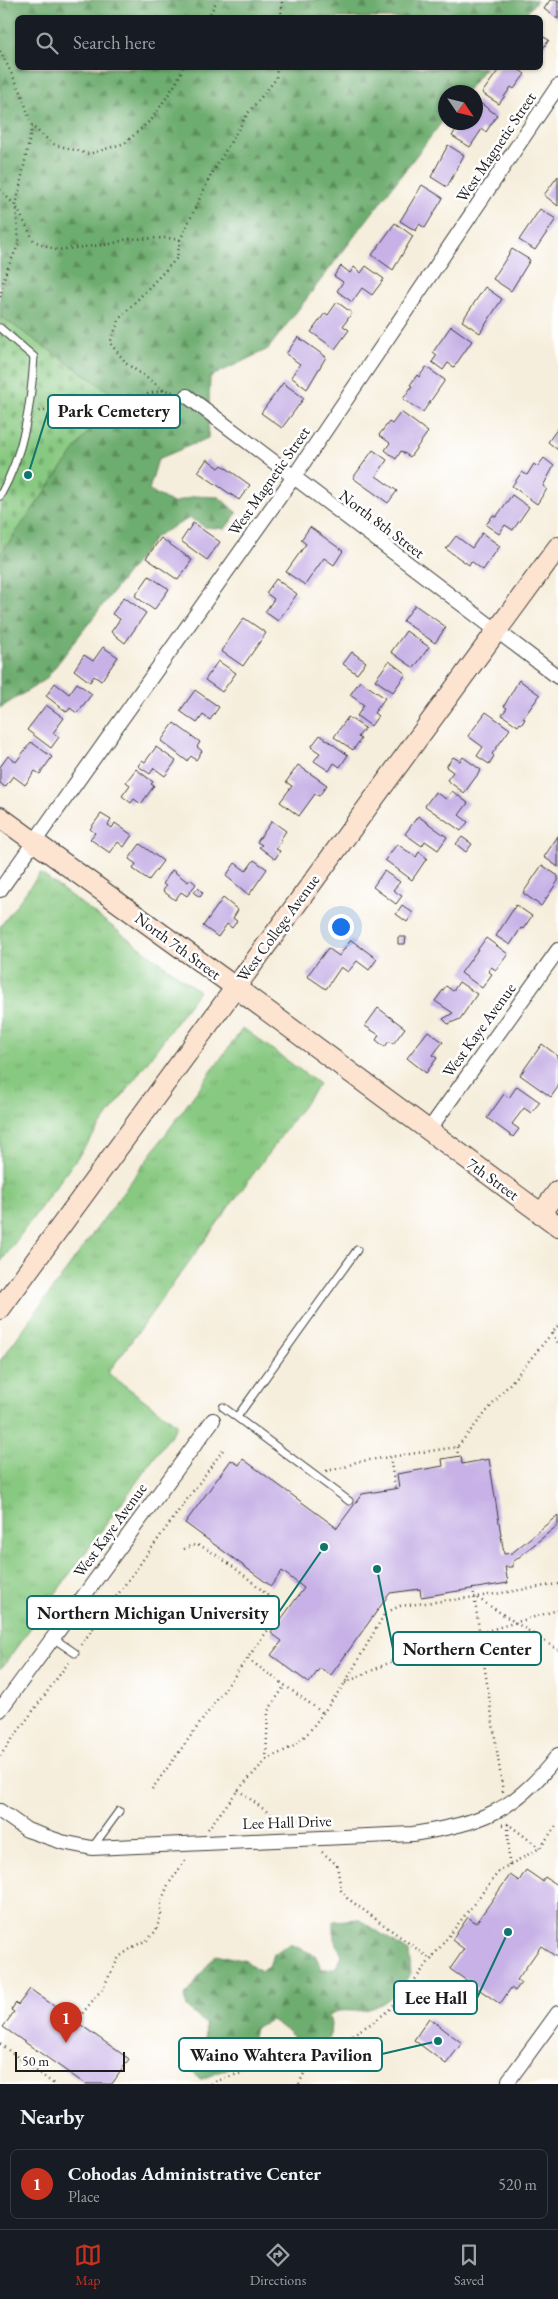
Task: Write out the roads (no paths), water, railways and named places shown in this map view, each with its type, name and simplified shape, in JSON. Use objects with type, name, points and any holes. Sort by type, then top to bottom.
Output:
[{"type":"street","name":"West Magnetic Street","points":[[0,890],[294,478],[558,86]]},
{"type":"street","name":"North 8th Street","points":[[186,396],[558,677]]},
{"type":"street","name":"West College Avenue","points":[[0,1309],[558,547]]},
{"type":"street","name":"North 7th Street","points":[[0,817],[235,987],[428,1131]]},
{"type":"street","name":"West Kaye Avenue","points":[[428,1131],[558,950]]},
{"type":"street","name":"7th Street","points":[[428,1131],[558,1226]]},
{"type":"street","points":[[541,1214],[558,1191]]},
{"type":"street","name":"West Kaye Avenue","points":[[0,1710],[213,1420]]},
{"type":"street","name":"Lee Hall Drive","points":[[0,1811],[27,1830],[62,1842],[92,1848],[413,1834],[456,1827],[487,1816],[519,1798],[546,1772],[558,1755]]},
{"type":"street","points":[[509,2080],[558,2013]]},
{"type":"lane","points":[[0,328],[34,357],[26,430],[12,474],[0,496]]},
{"type":"lane","points":[[237,1417],[357,1250]]},
{"type":"lane","points":[[222,1406],[349,1501]]},
{"type":"lane","points":[[53,1638],[75,1653]]},
{"type":"lane","points":[[92,1848],[119,1811]]},
{"type":"place","name":"Park Cemetery","points":[[28,475]]},
{"type":"place","name":"Northern Michigan University","points":[[324,1547]]},
{"type":"place","name":"Northern Center","points":[[377,1569]]},
{"type":"place","name":"Lee Hall","points":[[508,1932]]},
{"type":"place","name":"Waino Wahtera Pavilion","points":[[438,2041]]},
{"type":"place","name":"Cohodas Administrative Center","points":[[66,2043]]}]
